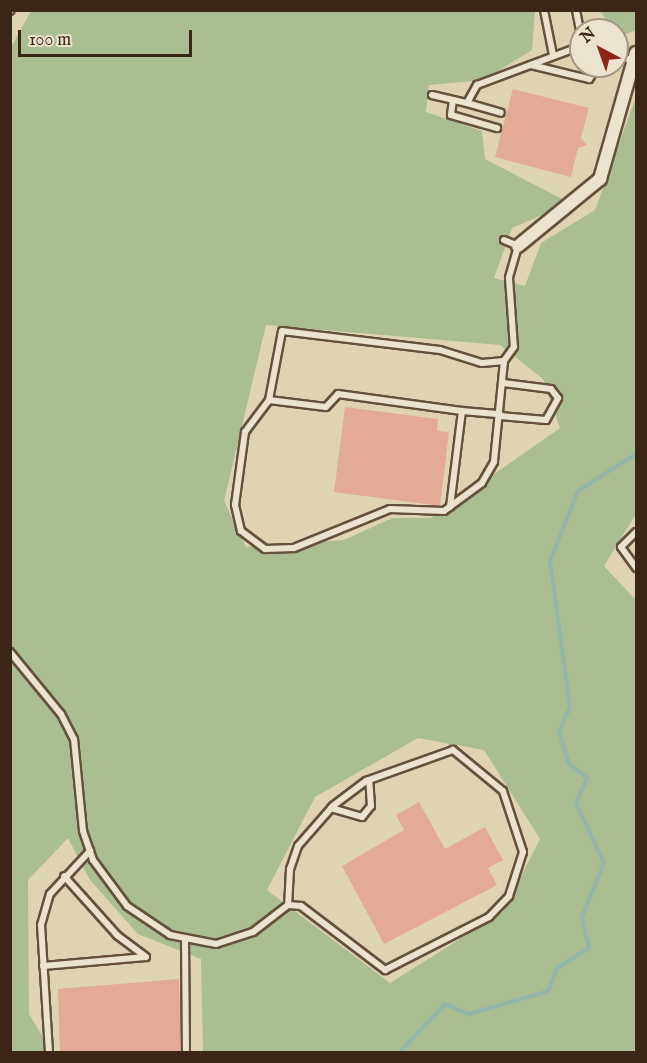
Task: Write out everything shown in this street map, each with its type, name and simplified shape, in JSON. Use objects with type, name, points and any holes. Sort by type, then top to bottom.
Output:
[{"type":"street","points":[[518,246],[600,179],[613,147],[634,57]]},
{"type":"lane","points":[[544,10],[553,55]]},
{"type":"lane","points":[[467,103],[477,85],[569,50]]},
{"type":"lane","points":[[530,64],[569,74]]},
{"type":"lane","points":[[432,95],[501,113]]},
{"type":"lane","points":[[453,100],[451,115],[497,128]]},
{"type":"lane","points":[[504,240],[518,246],[509,278],[514,347],[504,361],[500,415],[488,476],[450,507],[390,510],[294,548],[265,549],[252,543],[238,525],[236,498],[247,426],[269,400],[285,330],[440,350],[482,363],[504,361]]},
{"type":"lane","points":[[269,400],[326,407],[338,394],[546,420],[558,398],[551,389],[503,383]]},
{"type":"lane","points":[[450,507],[462,411]]},
{"type":"lane","points":[[636,531],[621,547],[636,568]]},
{"type":"lane","points":[[10,652],[61,714],[74,739],[90,851],[127,906],[185,939],[216,944],[236,939],[288,905],[301,906],[385,970],[489,917],[509,896],[523,852],[503,791],[453,750],[369,780],[331,808],[298,846],[290,869],[288,905]]},
{"type":"lane","points":[[331,808],[362,818],[371,806],[369,780]]},
{"type":"lane","points":[[49,1053],[41,925],[50,894],[64,876],[90,851]]},
{"type":"lane","points":[[43,966],[146,957],[117,935],[64,876]]},
{"type":"lane","points":[[185,939],[186,1053]]},
{"type":"green space","points":[[31,11],[535,11],[532,50],[484,80],[429,85],[426,112],[482,131],[485,159],[570,203],[512,228],[494,278],[525,286],[541,243],[595,210],[636,97],[636,514],[604,566],[636,600],[636,1052],[203,1052],[201,959],[138,934],[90,880],[68,838],[28,880],[29,1014],[52,1052],[11,1052],[10,49]],"holes":[[[266,325],[500,345],[543,379],[560,428],[431,518],[392,518],[344,540],[246,547],[224,501]],[[418,738],[484,750],[540,839],[503,912],[390,983],[267,890],[315,797]]]},
{"type":"green space","points":[[600,11],[636,11],[636,30],[629,33],[629,18],[605,18]]},
{"type":"building","points":[[513,89],[589,108],[581,138],[587,145],[578,148],[571,177],[495,157]]},
{"type":"building","points":[[345,407],[438,419],[437,431],[449,432],[440,506],[334,492]]},
{"type":"building","points":[[419,802],[445,849],[485,827],[503,860],[488,868],[497,885],[384,944],[342,866],[404,830],[396,815]]},
{"type":"building","points":[[179,979],[181,1053],[60,1053],[58,989]]},
{"type":"waterway","points":[[400,1052],[445,1004],[469,1014],[548,991],[557,968],[589,948],[582,917],[604,863],[576,803],[587,778],[569,764],[559,731],[570,707],[550,561],[578,491],[636,454]]}]
